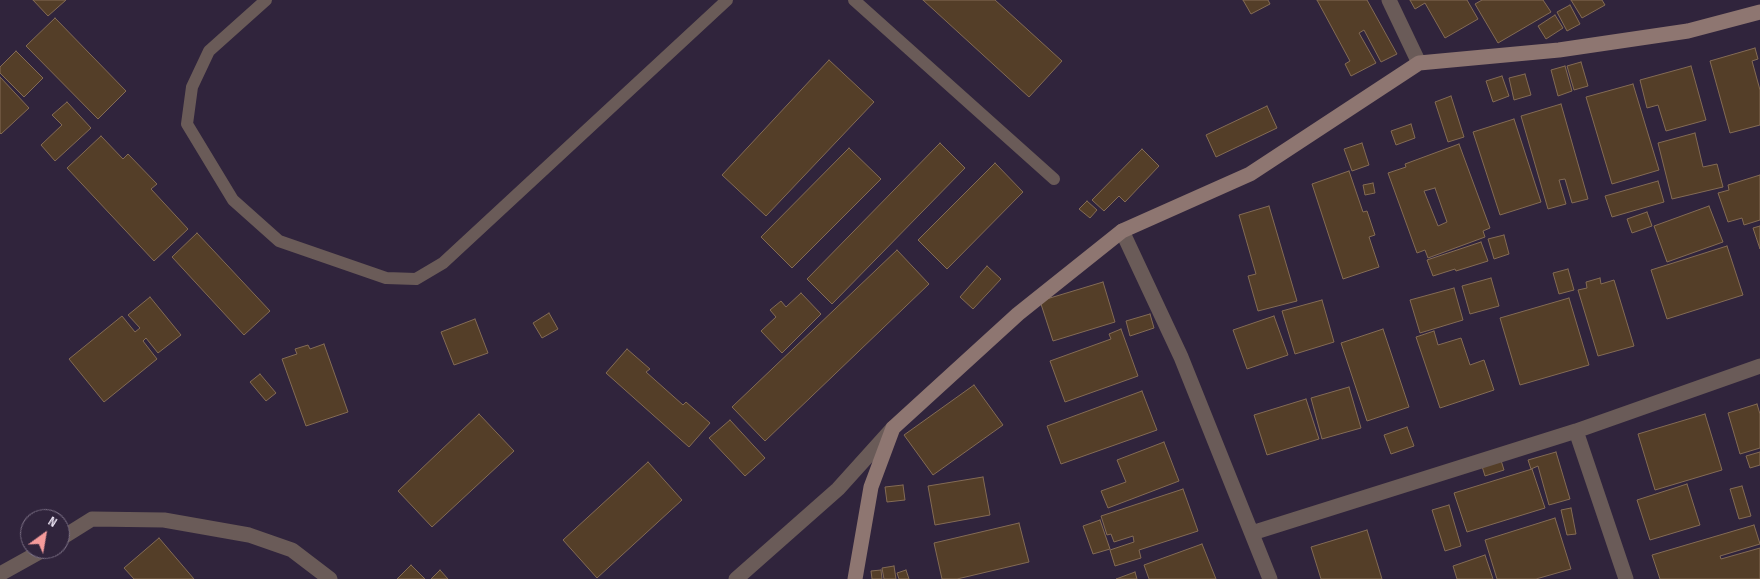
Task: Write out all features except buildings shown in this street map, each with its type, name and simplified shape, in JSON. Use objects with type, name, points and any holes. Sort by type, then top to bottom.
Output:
[{"type":"street","points":[[1389,0],[1419,63]]},
{"type":"street","points":[[736,579],[838,489],[892,428],[1018,314],[1122,231],[1250,174],[1419,63],[1559,50],[1688,31],[1760,12]]},
{"type":"street","points":[[1122,231],[1181,357],[1270,579]]},
{"type":"street","points":[[1252,533],[1576,431],[1760,366]]},
{"type":"street","points":[[855,579],[871,486],[892,428]]},
{"type":"street","points":[[1576,431],[1626,579]]},
{"type":"street","points":[[70,533],[92,519],[164,520],[249,536],[292,550],[330,579]]},
{"type":"street","points":[[0,574],[27,559]]},
{"type":"lane","points":[[266,0],[209,51],[192,87],[187,124],[233,200],[279,241],[386,278],[416,279],[443,263],[727,0]]},
{"type":"lane","points":[[854,0],[1054,179]]}]
